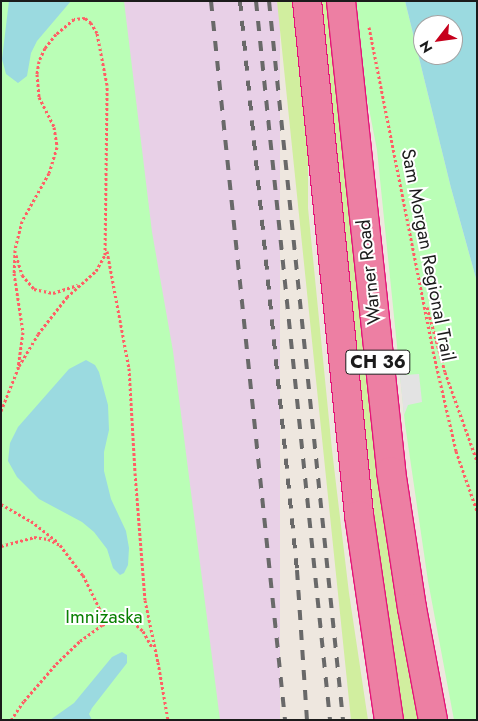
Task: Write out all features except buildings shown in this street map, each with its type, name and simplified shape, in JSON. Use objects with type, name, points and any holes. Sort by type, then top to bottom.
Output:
[{"type":"highway","name":"Warner Road","points":[[307,1],[362,534],[389,720]]},
{"type":"highway","name":"Warner Road","points":[[342,1],[391,472],[410,599],[433,720]]},
{"type":"path","points":[[1,411],[18,368],[47,322],[67,298],[101,264],[105,255],[108,111],[105,68],[94,27],[88,20],[78,18],[70,21],[56,34],[45,48],[39,61],[37,74],[39,96],[54,127],[57,147],[49,173],[25,213],[15,250],[14,273],[22,332],[18,368]]},
{"type":"path","name":"Sam Morgan Regional Trail","points":[[369,23],[417,270],[452,435],[477,511]]},
{"type":"path","points":[[106,242],[129,368],[145,600],[168,720]]},
{"type":"path","points":[[15,250],[22,275],[34,289],[43,293],[58,292],[84,281]]},
{"type":"path","points":[[417,270],[445,372],[477,461]]},
{"type":"path","points":[[1,504],[31,521],[66,551],[83,575],[106,622]]},
{"type":"path","points":[[1,546],[38,537],[54,541],[66,551]]},
{"type":"path","points":[[11,720],[24,700],[56,664],[89,634],[106,622],[121,619],[138,626],[150,642],[158,663]]},
{"type":"shaded area","points":[[121,1],[280,1],[280,720],[121,720]]},
{"type":"shaded area","points":[[399,367],[405,375],[419,374],[422,402],[408,405],[404,415]]},
{"type":"green space","name":"Imniżaska","points":[[1,1],[124,1],[152,232],[173,351],[220,720],[1,720]]},
{"type":"green space","points":[[277,1],[293,1],[308,143],[308,208],[332,450],[349,593],[368,720],[351,720]]},
{"type":"green space","points":[[320,1],[328,1],[366,381],[380,496],[419,720],[403,720],[378,549]]},
{"type":"green space","points":[[356,1],[405,1],[413,34],[413,65],[421,65],[451,188],[477,282],[477,720],[454,720],[428,581],[405,424],[377,150],[365,88]]},
{"type":"water","points":[[9,1],[71,1],[37,41],[31,53],[27,76],[18,83],[6,74],[2,59]]},
{"type":"water","points":[[405,1],[477,1],[477,282],[451,188],[421,65],[463,65],[463,15],[413,15],[413,34]]},
{"type":"water","points":[[86,360],[95,365],[99,372],[108,405],[109,430],[104,452],[104,471],[111,499],[126,531],[129,548],[128,565],[124,573],[120,575],[113,568],[107,549],[94,532],[82,522],[39,499],[17,477],[8,461],[10,443],[18,427],[69,369]]},
{"type":"water","points":[[122,652],[127,655],[127,663],[92,708],[89,714],[92,720],[50,720],[74,703],[112,657]]},
{"type":"railway","points":[[211,1],[285,720]]},
{"type":"railway","points":[[240,1],[297,570],[307,720]]},
{"type":"railway","points":[[256,1],[330,720]]},
{"type":"railway","points":[[269,1],[343,720]]}]
